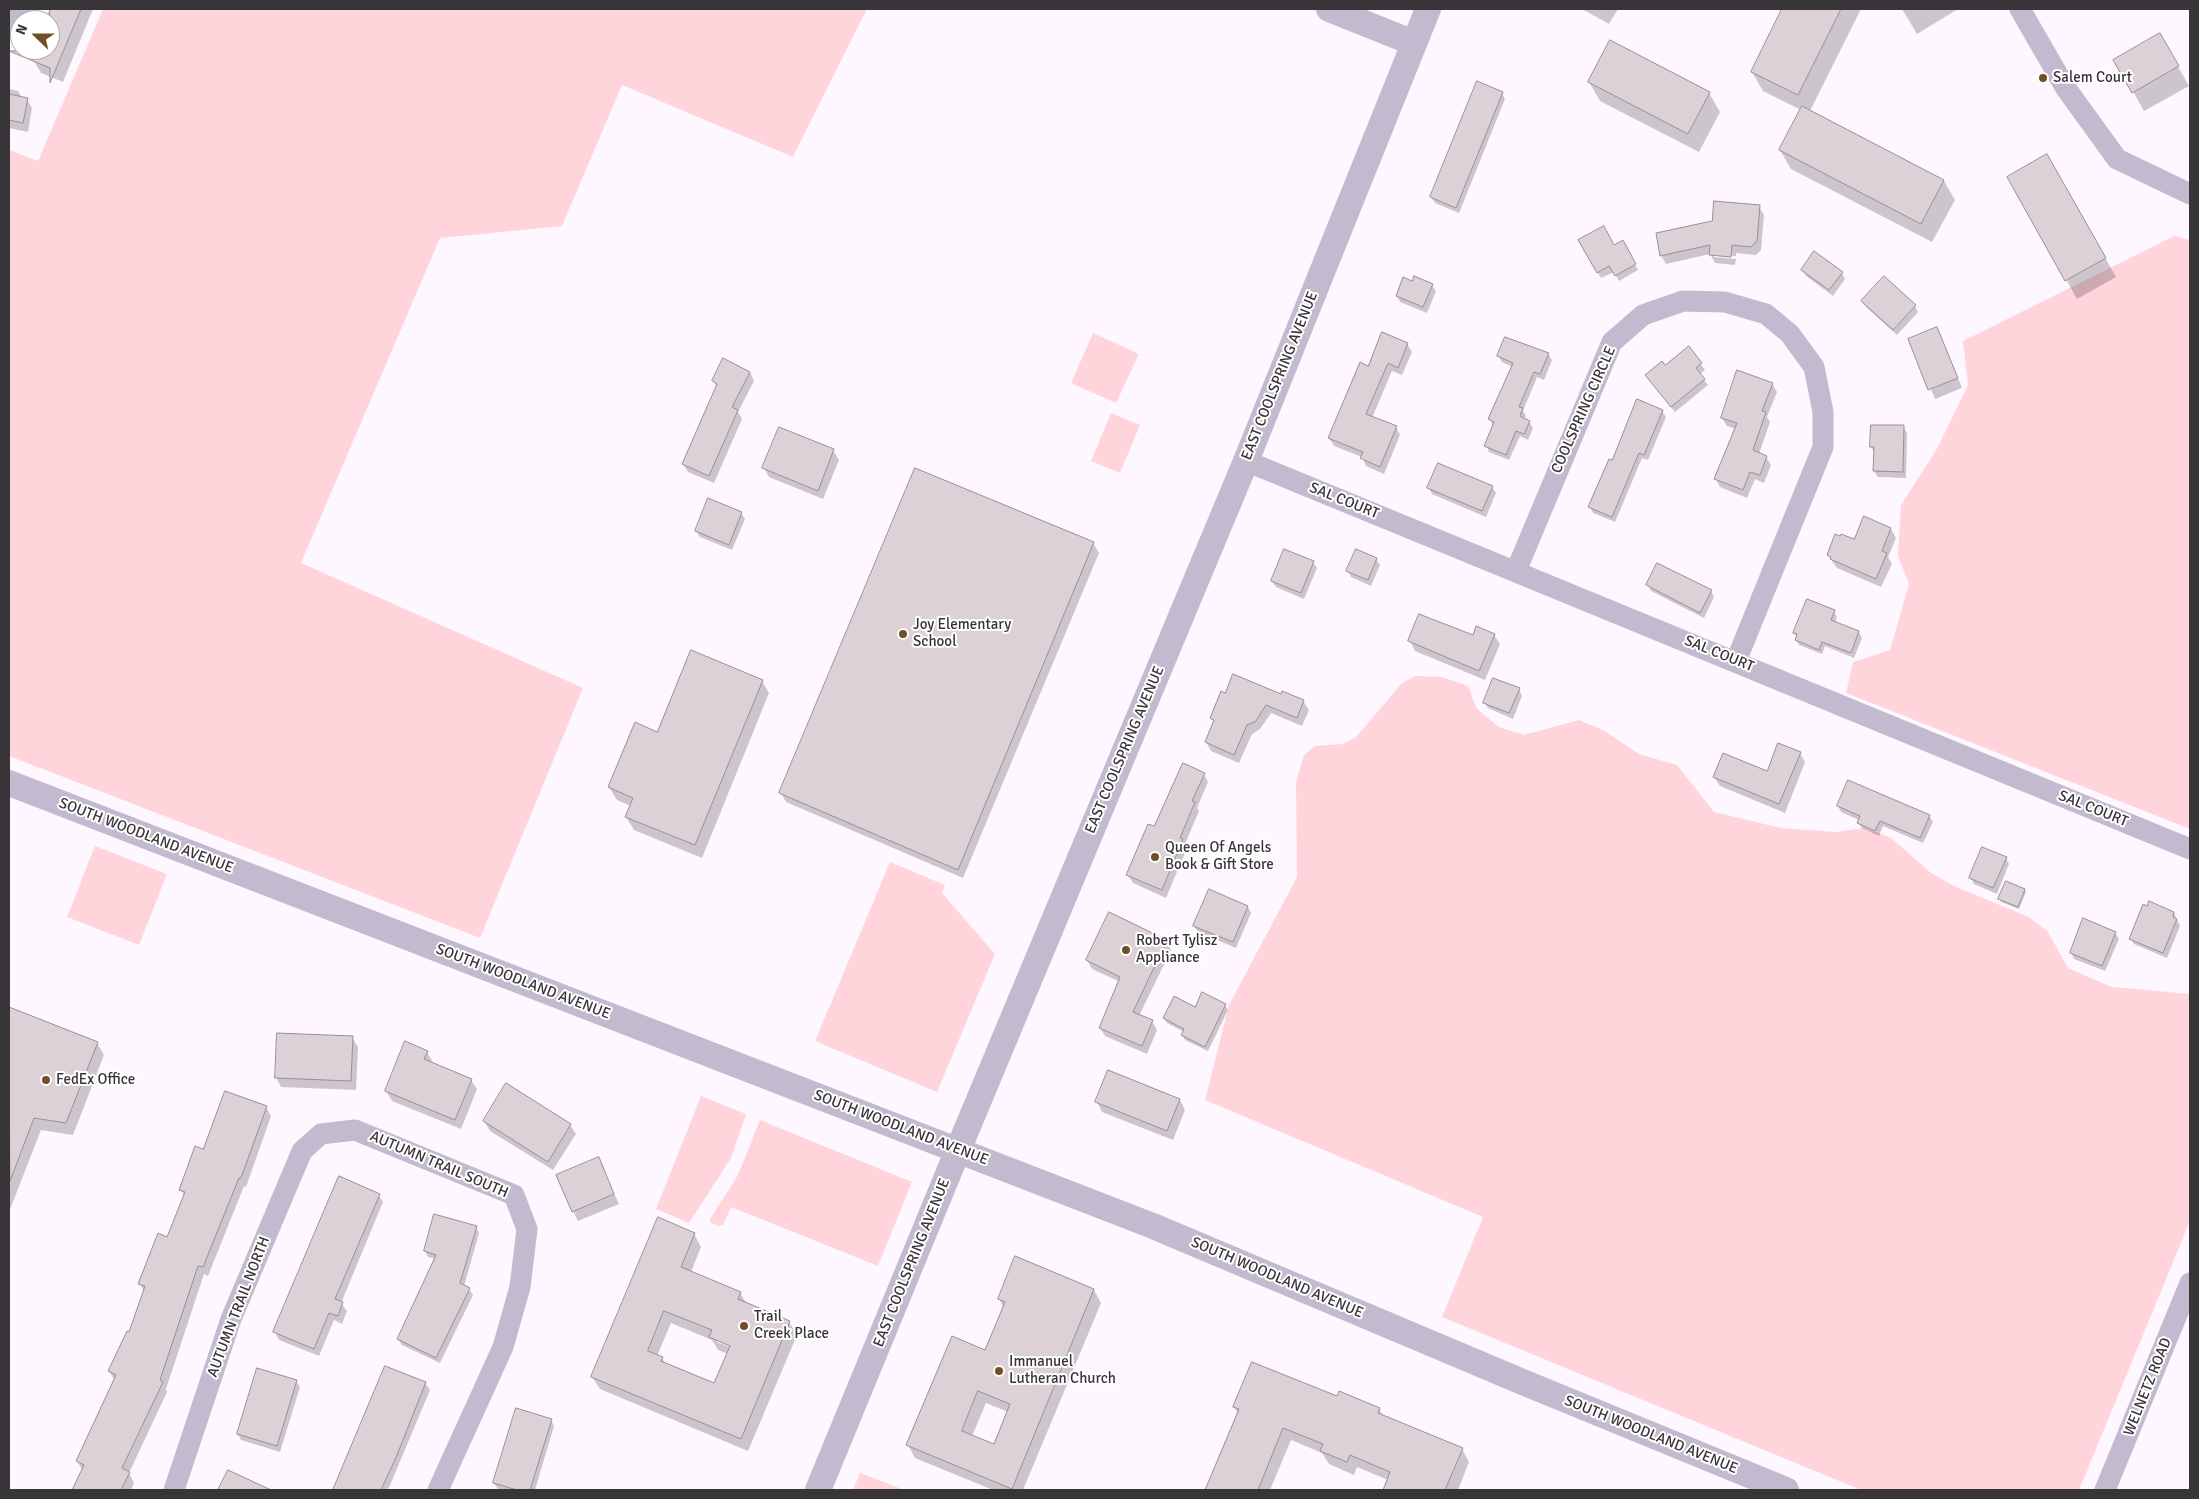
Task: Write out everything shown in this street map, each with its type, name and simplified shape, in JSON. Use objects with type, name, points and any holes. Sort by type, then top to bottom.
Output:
[{"type":"street","points":[[9,25],[21,9]]},
{"type":"street","points":[[1329,9],[1414,43]]},
{"type":"street","name":"EAST COOLSPRING AVENUE","points":[[818,1490],[1246,462],[1428,9]]},
{"type":"street","points":[[2020,9],[2065,88],[2117,159],[2190,194]]},
{"type":"street","name":"COOLSPRING CIRCLE","points":[[1516,571],[1612,342],[1643,315],[1683,301],[1725,302],[1766,314],[1790,334],[1814,367],[1824,412],[1823,447],[1736,661]]},
{"type":"street","name":"SAL COURT","points":[[1246,462],[1736,661],[2190,849]]},
{"type":"street","name":"SOUTH WOODLAND AVENUE","points":[[9,783],[1154,1226],[1525,1383],[1786,1490]]},
{"type":"street","name":"AUTUMN TRAIL SOUTH","points":[[321,1134],[355,1130],[514,1195],[527,1228],[520,1287],[503,1347],[438,1490]]},
{"type":"street","name":"AUTUMN TRAIL NORTH","points":[[174,1490],[235,1310],[302,1151],[321,1134]]},
{"type":"street","name":"WELNETZ ROAD","points":[[2105,1490],[2190,1283]]},
{"type":"shaded area","points":[[103,9],[867,9],[793,157],[622,85],[562,226],[440,238],[301,563],[583,688],[480,938],[9,756],[9,150],[38,161]]},
{"type":"shaded area","points":[[2174,236],[2190,240],[2190,829],[1846,693],[1853,662],[1890,650],[1909,584],[1898,556],[1901,505],[1938,447],[1968,385],[1963,341]]},
{"type":"shaded area","points":[[1093,333],[1139,354],[1116,403],[1071,383]]},
{"type":"shaded area","points":[[1111,413],[1140,425],[1120,473],[1091,461]]},
{"type":"shaded area","points":[[1415,676],[1442,677],[1468,686],[1477,709],[1499,727],[1524,735],[1579,720],[1603,730],[1639,754],[1677,765],[1714,812],[1781,828],[1836,832],[1863,828],[1890,837],[1931,873],[1956,887],[2029,917],[2048,932],[2068,968],[2112,987],[2190,994],[2190,1221],[2079,1490],[1861,1490],[1442,1317],[1483,1217],[1205,1100],[1229,1005],[1297,877],[1296,782],[1304,755],[1315,746],[1343,744],[1356,737],[1402,683]]},
{"type":"shaded area","points":[[95,846],[167,874],[139,945],[67,917]]},
{"type":"shaded area","points":[[890,862],[945,885],[942,893],[995,954],[937,1092],[815,1041]]},
{"type":"shaded area","points":[[701,1096],[746,1114],[731,1158],[689,1223],[656,1209]]},
{"type":"shaded area","points":[[760,1120],[912,1182],[878,1266],[731,1207],[723,1225],[718,1226],[710,1222],[710,1219],[738,1175]]},
{"type":"shaded area","points":[[860,1473],[902,1489],[853,1490]]},
{"type":"building","points":[[81,9],[60,59],[60,10],[50,10]]},
{"type":"building","points":[[1782,9],[1841,9],[1798,95],[1751,72]]},
{"type":"building","points":[[2160,33],[2179,66],[2132,93],[2113,60]]},
{"type":"building","points":[[1610,40],[1710,92],[1688,134],[1588,82]]},
{"type":"building","points":[[31,60],[60,60],[50,83],[50,68]]},
{"type":"building","points":[[1477,81],[1503,92],[1456,208],[1430,197]]},
{"type":"building","points":[[9,94],[28,98],[23,123],[9,120]]},
{"type":"building","points":[[1802,106],[1944,180],[1921,224],[1779,150]]},
{"type":"building","points":[[2047,154],[2106,258],[2065,281],[2007,177]]},
{"type":"building","points":[[1714,201],[1760,205],[1757,241],[1751,247],[1732,245],[1731,257],[1709,255],[1710,245],[1660,256],[1656,233],[1712,221]]},
{"type":"building","points":[[1604,226],[1614,245],[1623,240],[1636,264],[1615,276],[1609,266],[1597,273],[1578,240]]},
{"type":"building","points":[[1814,251],[1843,272],[1829,290],[1801,270]]},
{"type":"building","points":[[1414,276],[1433,284],[1423,307],[1396,296],[1403,277],[1412,281]]},
{"type":"building","points":[[1884,276],[1916,305],[1893,330],[1861,301]]},
{"type":"building","points":[[1937,327],[1958,378],[1928,390],[1908,339]]},
{"type":"building","points":[[1382,332],[1408,343],[1398,368],[1388,363],[1366,414],[1397,426],[1380,467],[1360,458],[1363,452],[1328,438],[1360,362],[1368,366]]},
{"type":"building","points":[[1505,337],[1549,353],[1540,374],[1534,372],[1519,407],[1523,408],[1520,416],[1530,421],[1524,434],[1516,431],[1506,455],[1484,446],[1494,422],[1488,419],[1513,363],[1497,356]]},
{"type":"building","points":[[1689,346],[1702,363],[1696,368],[1705,379],[1671,407],[1645,375],[1662,361],[1665,365]]},
{"type":"building","points":[[723,358],[750,372],[732,407],[738,410],[709,476],[682,464],[717,384],[712,381]]},
{"type":"building","points":[[1737,370],[1773,383],[1762,411],[1766,412],[1753,450],[1767,456],[1760,475],[1750,472],[1743,490],[1714,479],[1737,423],[1721,418]]},
{"type":"building","points":[[1637,399],[1663,410],[1644,455],[1639,453],[1612,517],[1588,507],[1609,459],[1612,460]]},
{"type":"building","points":[[1871,425],[1904,425],[1903,472],[1873,471],[1874,447],[1870,447]]},
{"type":"building","points":[[779,427],[834,449],[818,491],[762,468]]},
{"type":"building","points":[[1438,463],[1493,486],[1482,511],[1427,488]]},
{"type":"building","points":[[915,468],[1094,542],[958,870],[779,793]]},
{"type":"building","points":[[708,498],[742,512],[729,545],[695,531]]},
{"type":"building","points":[[1864,516],[1891,528],[1882,551],[1887,553],[1876,579],[1830,559],[1831,557],[1827,555],[1835,534],[1840,536],[1841,534],[1854,539]]},
{"type":"building","points":[[1284,549],[1314,561],[1301,593],[1271,581]]},
{"type":"building","points":[[1356,549],[1377,558],[1368,580],[1346,571]]},
{"type":"building","points":[[1657,563],[1712,590],[1700,613],[1646,585]]},
{"type":"building","points":[[1807,599],[1835,610],[1831,620],[1859,631],[1851,653],[1822,642],[1819,650],[1795,640],[1797,634],[1793,633]]},
{"type":"building","points":[[1419,614],[1473,635],[1476,626],[1495,634],[1479,671],[1408,641]]},
{"type":"building","points":[[691,650],[763,680],[695,845],[625,817],[633,798],[608,787],[635,722],[657,732]]},
{"type":"building","points":[[1233,674],[1281,694],[1282,691],[1304,700],[1297,718],[1266,705],[1256,721],[1247,725],[1234,755],[1205,742],[1214,720],[1210,718],[1221,691],[1225,693]]},
{"type":"building","points":[[1493,678],[1520,688],[1509,713],[1483,703]]},
{"type":"building","points":[[1778,743],[1801,752],[1779,804],[1713,777],[1723,753],[1767,771]]},
{"type":"building","points":[[1183,763],[1205,773],[1192,801],[1195,802],[1180,838],[1183,839],[1162,890],[1126,875],[1148,824],[1154,826]]},
{"type":"building","points":[[1848,780],[1930,815],[1920,838],[1880,821],[1875,831],[1857,823],[1860,816],[1837,806]]},
{"type":"building","points":[[1982,847],[2007,857],[1993,888],[1969,878]]},
{"type":"building","points":[[2006,881],[2025,889],[2018,907],[1998,899]]},
{"type":"building","points":[[1209,889],[1248,906],[1233,942],[1193,926]]},
{"type":"building","points":[[2149,901],[2174,912],[2173,917],[2177,919],[2163,953],[2129,939],[2143,904],[2147,906]]},
{"type":"building","name":"Robert Tylisz Appliance","points":[[1109,912],[1167,940],[1133,1012],[1153,1020],[1142,1046],[1099,1028],[1120,977],[1086,960]]},
{"type":"building","points":[[2083,918],[2116,932],[2102,966],[2070,953]]},
{"type":"building","points":[[1202,992],[1226,1004],[1205,1047],[1181,1035],[1184,1029],[1163,1018],[1174,996],[1195,1007]]},
{"type":"building","name":"FedEx Office","points":[[9,1007],[98,1042],[66,1123],[34,1118],[10,1181]]},
{"type":"building","points":[[277,1033],[353,1036],[351,1081],[275,1078]]},
{"type":"building","points":[[405,1041],[428,1051],[424,1059],[472,1079],[455,1120],[385,1091]]},
{"type":"building","points":[[1108,1070],[1180,1099],[1167,1131],[1095,1102]]},
{"type":"building","points":[[506,1083],[571,1124],[548,1162],[483,1121]]},
{"type":"building","points":[[225,1091],[267,1106],[241,1178],[239,1178],[203,1267],[198,1266],[160,1380],[163,1382],[122,1468],[130,1472],[121,1490],[72,1490],[84,1465],[76,1461],[116,1375],[108,1371],[127,1331],[129,1332],[145,1286],[138,1284],[158,1233],[167,1237],[185,1192],[179,1190],[195,1146],[203,1149]]},
{"type":"building","points":[[599,1157],[614,1194],[572,1212],[556,1175]]},
{"type":"building","points":[[339,1176],[380,1194],[335,1299],[343,1302],[338,1316],[329,1313],[314,1349],[273,1332]]},
{"type":"building","points":[[434,1214],[477,1226],[460,1283],[470,1288],[436,1358],[397,1339],[436,1255],[424,1251]]},
{"type":"building","name":"Trail Creek Place","points":[[658,1217],[695,1233],[681,1267],[741,1292],[738,1299],[790,1321],[741,1439],[591,1377]],"holes":[[[664,1311],[712,1330],[709,1337],[730,1346],[714,1383],[661,1361],[663,1357],[648,1351]]]},
{"type":"building","name":"Immanuel Lutheran Church","points":[[1015,1256],[1094,1289],[1012,1489],[906,1445],[952,1336],[985,1350],[1005,1302],[998,1299]],"holes":[[[978,1391],[1010,1404],[994,1444],[962,1431]]]},
{"type":"building","points":[[1252,1362],[1337,1396],[1339,1391],[1380,1408],[1378,1413],[1463,1448],[1445,1490],[1383,1490],[1390,1472],[1350,1455],[1347,1462],[1320,1451],[1323,1444],[1283,1428],[1258,1490],[1205,1490],[1239,1409],[1233,1407]]},
{"type":"building","points":[[385,1366],[426,1382],[397,1455],[381,1490],[333,1490]]},
{"type":"building","points":[[257,1368],[297,1380],[277,1446],[237,1434]]},
{"type":"building","points":[[516,1408],[552,1419],[530,1490],[517,1490],[493,1483]]},
{"type":"building","points":[[228,1470],[271,1490],[218,1490]]},
{"type":"place","name":"Salem Court","points":[[2043,78]]},
{"type":"place","name":"Joy Elementary School","points":[[903,634]]},
{"type":"place","name":"Queen Of Angels Book & Gift Store","points":[[1155,857]]},
{"type":"place","name":"Robert Tylisz Appliance","points":[[1126,950]]},
{"type":"place","name":"FedEx Office","points":[[46,1080]]},
{"type":"place","name":"Trail Creek Place","points":[[744,1326]]},
{"type":"place","name":"Immanuel Lutheran Church","points":[[999,1371]]}]
